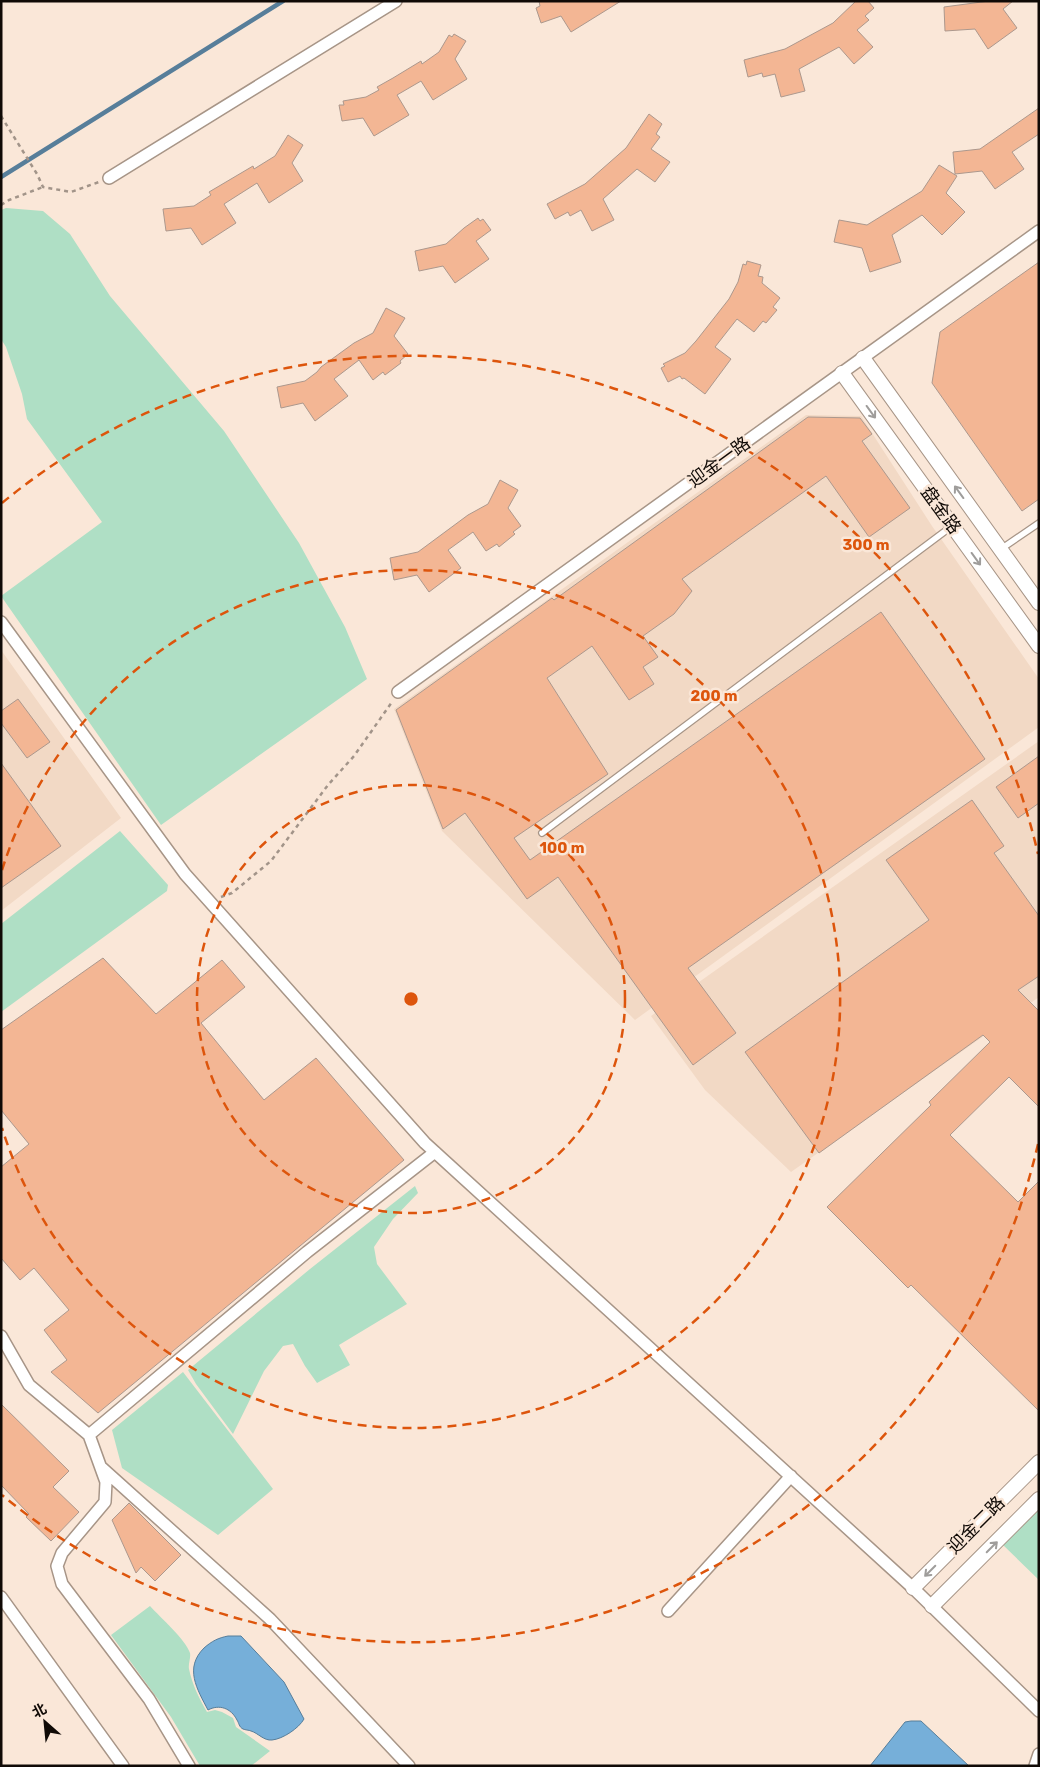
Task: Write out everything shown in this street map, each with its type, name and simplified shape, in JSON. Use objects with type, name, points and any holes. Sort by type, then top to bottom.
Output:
[{"type":"street","points":[[109,178],[396,1]]},
{"type":"street","name":"迎金一路","points":[[398,692],[1039,231]]},
{"type":"street","name":"盘金路","points":[[863,358],[1039,603]]},
{"type":"street","name":"盘金路","points":[[842,373],[1039,646]]},
{"type":"street","points":[[1,622],[184,874],[425,1143],[914,1588],[1039,1711]]},
{"type":"street","points":[[89,1434],[307,1252],[435,1152]]},
{"type":"street","points":[[1,1336],[29,1385],[89,1434],[106,1482],[105,1502],[62,1553],[57,1566],[62,1584],[149,1699],[189,1766]]},
{"type":"street","name":"迎金二路","points":[[914,1588],[1039,1462]]},
{"type":"street","points":[[100,1467],[270,1619],[409,1766]]},
{"type":"street","points":[[668,1610],[791,1476]]},
{"type":"street","name":"迎金二路","points":[[932,1606],[1039,1499]]},
{"type":"street","points":[[1,1597],[122,1766]]},
{"type":"lane","points":[[1000,550],[1039,523]]},
{"type":"lane","points":[[542,834],[952,526]]},
{"type":"path","points":[[1,116],[43,187]]},
{"type":"path","points":[[1,205],[43,187],[71,192],[109,178]]},
{"type":"path","points":[[210,902],[232,893],[271,861],[328,785],[354,756],[398,692]]},
{"type":"shaded area","points":[[806,415],[861,416],[932,526],[1039,679],[1039,727],[635,1020],[442,831],[394,709]]},
{"type":"shaded area","points":[[1,650],[121,818],[1,911]]},
{"type":"shaded area","points":[[1039,741],[1039,997],[791,1172],[705,1090],[651,1016]]},
{"type":"green space","points":[[6,208],[43,211],[70,234],[110,296],[224,431],[299,543],[345,627],[367,679],[161,825],[1,596],[102,522],[27,419],[22,394],[6,347],[1,339],[1,210]]},
{"type":"green space","points":[[120,831],[168,885],[167,891],[1,1012],[1,924]]},
{"type":"green space","points":[[415,1186],[418,1193],[393,1219],[374,1247],[377,1264],[407,1304],[339,1345],[350,1365],[317,1383],[293,1344],[283,1346],[264,1371],[233,1434],[196,1384],[188,1370],[310,1269]]},
{"type":"green space","points":[[183,1372],[273,1489],[218,1535],[122,1468],[112,1430]]},
{"type":"green space","points":[[1039,1508],[1039,1580],[1003,1545]]},
{"type":"green space","points":[[150,1606],[188,1648],[192,1680],[207,1712],[215,1710],[233,1718],[236,1727],[270,1751],[251,1766],[200,1766],[171,1717],[111,1635]]},
{"type":"water","points":[[228,1636],[241,1636],[284,1682],[304,1719],[298,1726],[281,1738],[266,1739],[242,1728],[234,1716],[224,1708],[216,1707],[208,1710],[194,1679],[195,1663],[204,1648],[215,1640]]},
{"type":"water","points":[[921,1721],[969,1766],[870,1766],[905,1722]]},
{"type":"building","points":[[539,1],[621,1],[571,32],[561,16],[541,23],[536,8],[540,6]]},
{"type":"building","points":[[856,1],[868,1],[874,8],[865,16],[869,20],[857,30],[873,47],[854,64],[839,47],[799,69],[805,91],[781,97],[775,74],[763,77],[762,73],[748,77],[744,60],[785,49],[833,23]]},
{"type":"building","points":[[989,1],[1013,1],[1003,9],[1017,28],[988,49],[975,29],[945,31],[944,7]]},
{"type":"building","points":[[454,34],[466,41],[455,59],[467,79],[433,100],[421,81],[397,95],[409,115],[374,136],[363,118],[342,121],[339,105],[344,105],[343,101],[366,97],[379,90],[377,87],[421,61],[422,64],[439,52],[449,35],[452,37]]},
{"type":"building","points":[[1039,108],[1039,134],[1012,152],[1024,169],[995,189],[982,171],[955,174],[953,152],[980,149]]},
{"type":"building","points":[[649,114],[662,124],[656,134],[660,137],[651,149],[670,162],[655,182],[637,169],[603,199],[614,220],[592,231],[581,210],[570,216],[568,212],[555,219],[547,204],[585,184],[626,148]]},
{"type":"building","points":[[288,135],[303,145],[292,163],[303,181],[269,203],[257,183],[224,204],[236,223],[202,245],[191,228],[166,231],[163,209],[194,206],[211,195],[209,192],[253,166],[254,169],[275,156]]},
{"type":"building","points":[[939,165],[957,176],[946,193],[965,212],[942,235],[922,215],[892,235],[901,262],[870,272],[862,248],[834,242],[839,220],[867,225],[922,191]]},
{"type":"building","points":[[478,218],[480,221],[483,219],[491,230],[476,241],[489,259],[455,283],[443,266],[419,271],[415,251],[446,244]]},
{"type":"building","points":[[747,261],[761,265],[758,276],[763,277],[762,283],[780,298],[773,307],[777,310],[766,323],[763,321],[754,332],[737,319],[715,347],[731,359],[705,394],[680,376],[668,382],[661,368],[665,366],[663,364],[685,353],[696,341],[729,299],[738,282],[743,264],[746,265]]},
{"type":"building","points":[[1039,262],[1039,499],[1022,511],[932,383],[940,332]]},
{"type":"building","points":[[386,308],[405,318],[394,336],[408,354],[400,361],[401,363],[385,375],[383,372],[373,380],[359,360],[334,379],[348,396],[315,421],[303,403],[281,408],[277,387],[305,381],[354,343],[373,333]]},
{"type":"building","points":[[808,417],[860,418],[872,434],[862,441],[910,508],[869,537],[826,476],[682,579],[692,591],[674,614],[643,636],[658,657],[643,667],[654,684],[629,700],[592,646],[547,678],[608,774],[514,838],[530,860],[881,612],[985,759],[688,968],[736,1033],[693,1065],[558,877],[527,899],[465,813],[443,829],[396,710],[552,598],[554,600]]},
{"type":"building","points":[[500,480],[518,490],[508,508],[521,526],[513,532],[515,534],[499,547],[497,544],[486,551],[473,532],[448,550],[461,568],[429,592],[417,575],[394,580],[390,558],[418,552],[468,515],[488,504]]},
{"type":"building","points":[[18,699],[50,742],[27,758],[1,723],[1,711]]},
{"type":"building","points":[[1039,756],[1039,803],[1018,818],[996,787]]},
{"type":"building","points":[[1,763],[61,846],[1,888]]},
{"type":"building","points":[[972,800],[1004,846],[994,853],[1039,916],[1039,976],[1018,990],[1039,1011],[1039,1107],[1009,1077],[950,1135],[1018,1202],[1039,1181],[1039,1411],[911,1285],[908,1288],[827,1207],[931,1105],[929,1102],[990,1042],[983,1035],[819,1153],[745,1052],[929,920],[886,860]]},
{"type":"building","points":[[103,958],[156,1014],[222,960],[245,987],[201,1023],[264,1100],[316,1058],[404,1160],[98,1413],[51,1372],[67,1360],[44,1330],[69,1310],[34,1268],[20,1280],[1,1258],[1,1167],[29,1144],[1,1110],[1,1030]]},
{"type":"building","points":[[1,1404],[69,1471],[53,1487],[79,1512],[51,1541],[26,1517],[29,1514],[1,1485]]},
{"type":"building","points":[[129,1503],[181,1555],[155,1581],[141,1567],[136,1573],[112,1520]]},
{"type":"waterway","points":[[1,177],[283,1]]}]
